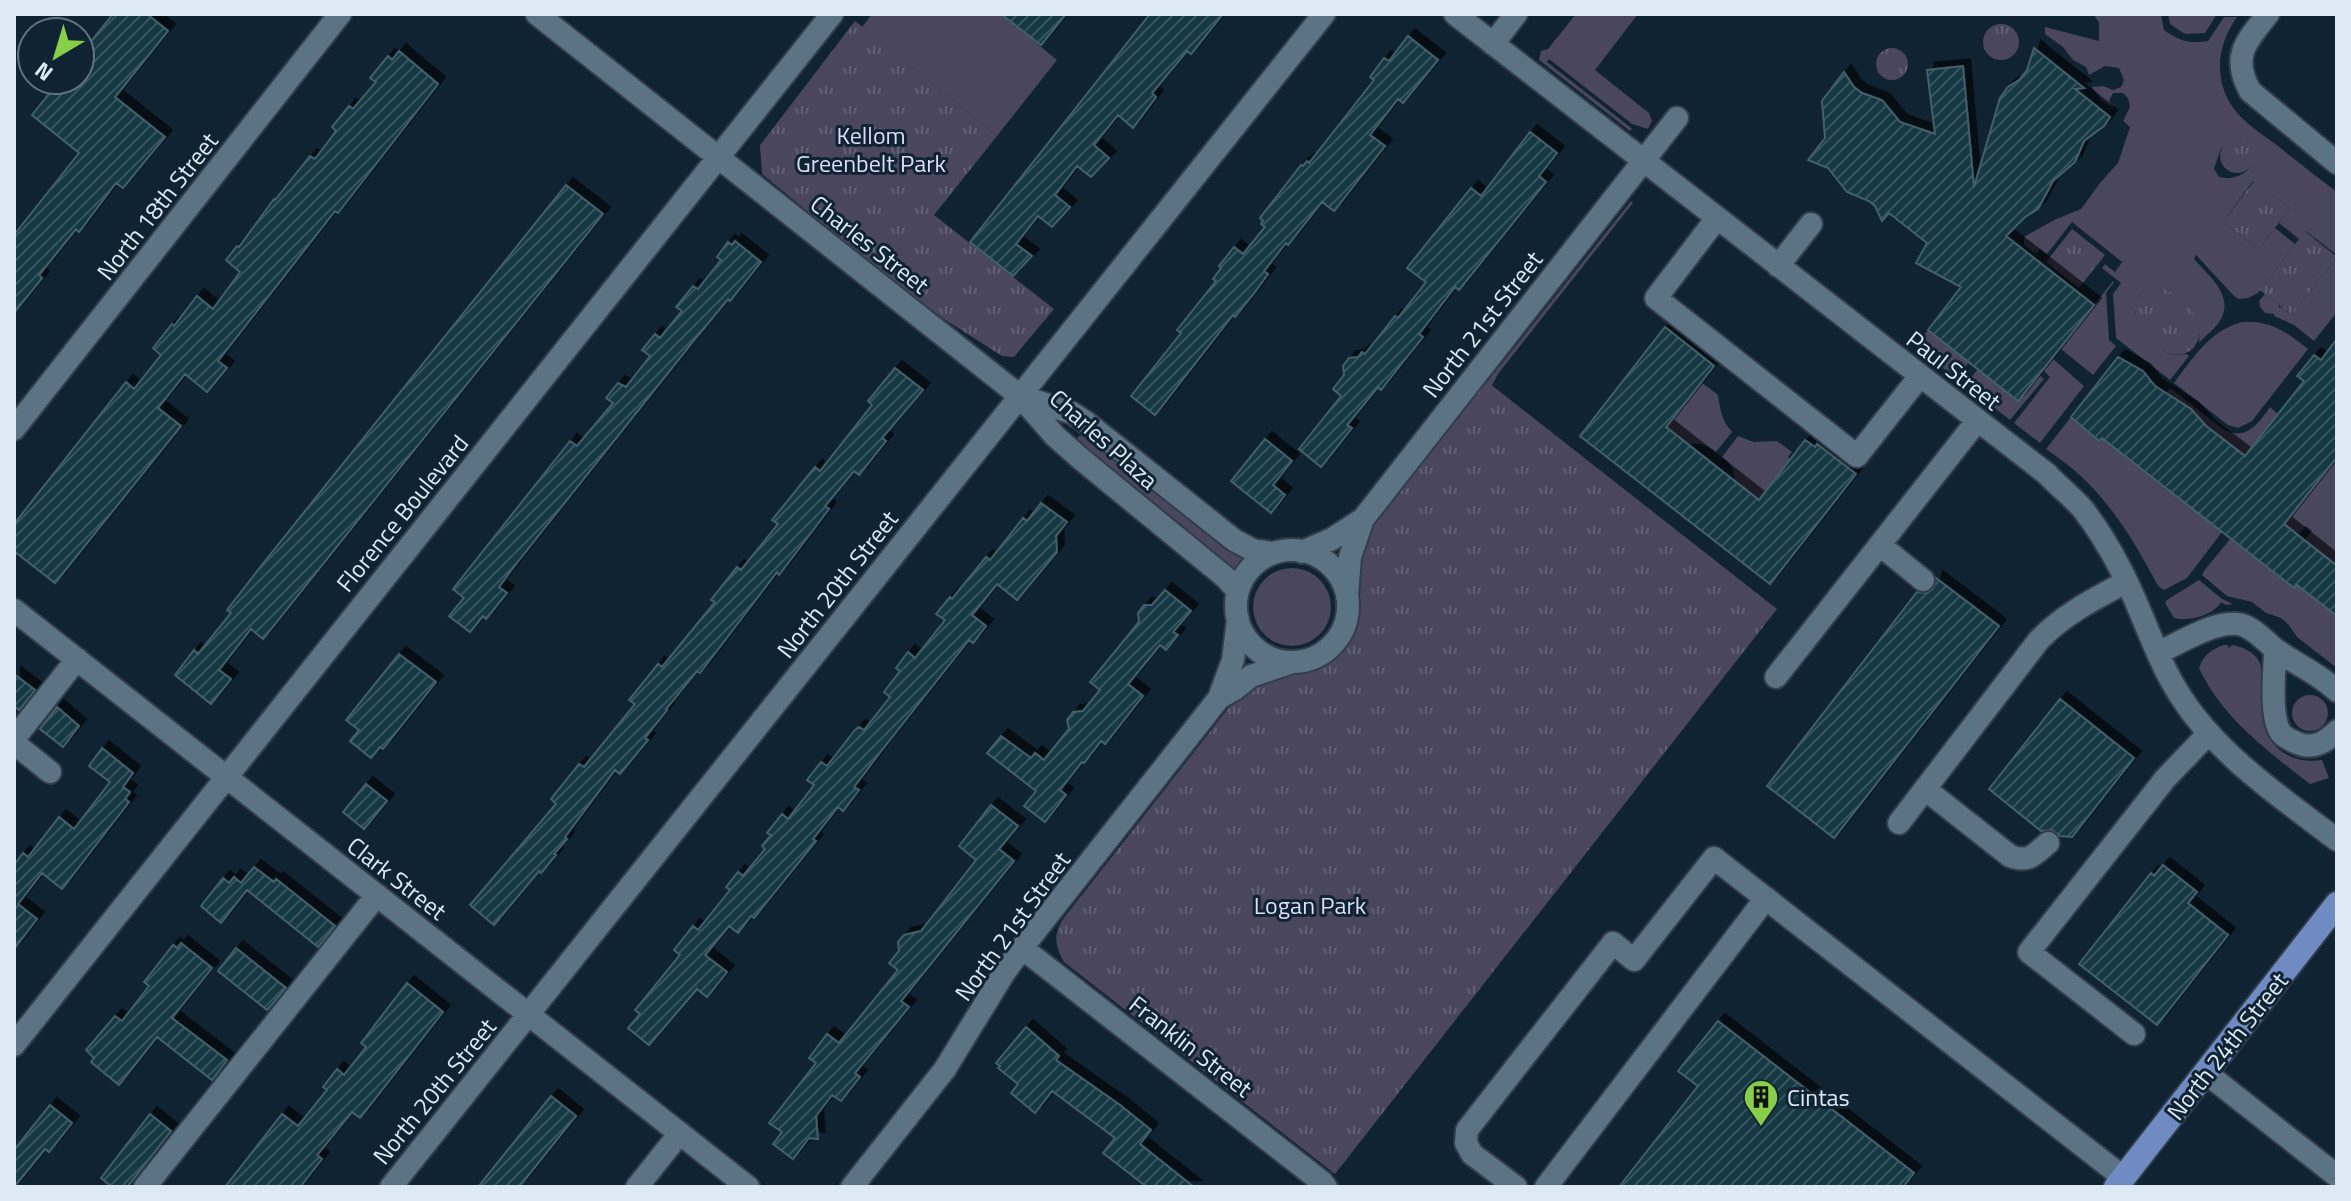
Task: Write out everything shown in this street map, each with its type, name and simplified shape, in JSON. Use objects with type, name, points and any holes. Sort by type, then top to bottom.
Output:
[{"type":"main road","name":"North 24th Street","points":[[2120,1182],[2337,904]]},
{"type":"street","name":"North 18th Street","points":[[14,429],[340,14]]},
{"type":"street","name":"Charles Street","points":[[537,14],[1020,396]]},
{"type":"street","name":"Florence Boulevard","points":[[14,1045],[832,14]]},
{"type":"street","name":"North 20th Street","points":[[391,1187],[1324,14]]},
{"type":"street","name":"Paul Street","points":[[1455,14],[2047,474],[2082,509],[2106,544],[2182,698],[2209,733],[2243,766],[2337,840]]},
{"type":"street","points":[[1493,44],[1516,14]]},
{"type":"street","points":[[2268,14],[2246,45],[2240,60],[2243,78],[2250,91],[2337,163]]},
{"type":"street","name":"North 21st Street","points":[[1363,519],[1677,118]]},
{"type":"street","points":[[1717,218],[1656,298],[1845,447],[1857,456],[1920,376]]},
{"type":"street","points":[[1778,266],[1811,224]]},
{"type":"street","name":"Charles Plaza","points":[[1020,396],[1072,413],[1234,540],[1253,550],[1272,553]]},
{"type":"street","name":"Charles Plaza","points":[[1020,396],[1055,436],[1238,591]]},
{"type":"street","points":[[1776,677],[1977,421]]},
{"type":"street","points":[[1302,552],[1332,539],[1363,519]]},
{"type":"street","points":[[1219,698],[1251,676],[1314,657],[1335,642],[1347,617],[1350,557],[1363,519]]},
{"type":"street","points":[[1880,545],[1923,580]]},
{"type":"street","points":[[1219,698],[1233,660],[1238,591],[1245,575],[1257,562],[1272,553],[1289,550],[1317,556],[1333,568],[1347,597]]},
{"type":"street","points":[[1899,823],[2054,624],[2126,582]]},
{"type":"street","name":"Clark Street","points":[[14,610],[748,1187]]},
{"type":"street","points":[[1238,619],[1243,633],[1257,649],[1276,658],[1294,661]]},
{"type":"street","points":[[2158,653],[2216,626],[2230,623],[2245,626],[2337,691]]},
{"type":"street","points":[[2275,649],[2274,711],[2276,725],[2283,736],[2303,746],[2315,746],[2327,741],[2337,731]]},
{"type":"street","points":[[50,772],[14,741],[77,659]]},
{"type":"street","name":"North 21st Street","points":[[852,1187],[945,1069],[1022,948],[1219,698]]},
{"type":"street","points":[[2134,1034],[2029,952],[2165,779],[2209,733]]},
{"type":"street","points":[[1925,789],[2010,856],[2021,860],[2032,857],[2048,843]]},
{"type":"street","points":[[1516,1187],[1472,1154],[1466,1143],[1467,1130],[1613,943],[1634,960],[1714,858],[2120,1182]]},
{"type":"street","points":[[145,1187],[377,895]]},
{"type":"street","points":[[1546,1187],[1766,898]]},
{"type":"street","name":"Franklin Street","points":[[1022,948],[1326,1187]]},
{"type":"street","points":[[2206,1073],[2337,1176]]},
{"type":"street","points":[[637,1187],[680,1133]]},
{"type":"green space","points":[[872,14],[1001,14],[1057,60],[997,136],[862,27]]},
{"type":"green space","points":[[1576,14],[1638,14],[1595,70],[1649,113],[1652,121],[1648,129],[1632,124],[1549,59],[1547,62],[1630,127],[1630,131],[1539,60],[1541,51],[1548,49]]},
{"type":"green space","points":[[2093,14],[2161,14],[2164,30],[2180,39],[2195,42],[2208,41],[2224,17],[2237,17],[2224,41],[2220,66],[2221,79],[2231,104],[2248,124],[2337,192],[2337,255],[2306,231],[2299,239],[2279,223],[2290,208],[2253,181],[2223,222],[2259,249],[2275,228],[2295,244],[2258,293],[2248,298],[2238,299],[2234,296],[2196,255],[2194,259],[2218,286],[2224,302],[2221,319],[2199,343],[2200,329],[2162,289],[2148,286],[2139,295],[2135,313],[2154,343],[2168,353],[2189,356],[2170,380],[2116,338],[2113,294],[2121,283],[2102,268],[2105,264],[2115,272],[2122,262],[2072,222],[2047,254],[2040,249],[2036,254],[2024,245],[2024,237],[2081,209],[2118,163],[2130,127],[2123,121],[2130,107],[2128,98],[2123,93],[2113,93],[2109,101],[2114,108],[2101,100],[2092,87],[2103,86],[2113,90],[2121,87],[2124,80],[2119,68],[2105,66],[2089,75],[2086,67],[2073,60],[2063,47],[2045,34],[2045,27],[2099,41],[2099,22]],"holes":[[[2247,142],[2252,150],[2252,164],[2248,170],[2235,177],[2219,177],[2214,169],[2221,148]]]},
{"type":"green space","points":[[2168,14],[2217,14],[2205,33],[2185,34],[2170,24]]},
{"type":"green space","name":"Kellom Greenbelt Park","points":[[855,21],[997,136],[934,215],[1054,309],[1014,357],[1002,356],[922,305],[762,174],[760,145]]},
{"type":"green space","points":[[2001,24],[2014,29],[2019,42],[2014,55],[2001,60],[1988,55],[1983,42],[1988,29]]},
{"type":"green space","points":[[1892,48],[1904,52],[1908,64],[1904,76],[1892,80],[1880,76],[1876,64],[1880,52]]},
{"type":"green space","points":[[2237,139],[2249,144],[2254,156],[2249,168],[2237,173],[2225,168],[2220,156],[2225,144]]},
{"type":"green space","points":[[2254,181],[2290,208],[2259,249],[2223,222]]},
{"type":"green space","points":[[1631,201],[1633,203],[1498,374],[1485,398],[1370,529]]},
{"type":"green space","points":[[2072,229],[2105,255],[2079,288],[2046,262]]},
{"type":"green space","points":[[2305,231],[2337,257],[2292,315],[2260,290]]},
{"type":"green space","points":[[2337,257],[2337,312],[2314,341],[2294,325],[2274,314],[2265,313],[2260,307],[2259,301],[2265,294],[2279,308],[2292,315]]},
{"type":"green space","points":[[2113,281],[2106,293],[2109,340],[2116,346],[2093,375],[2060,348]]},
{"type":"green space","points":[[2148,286],[2168,291],[2195,314],[2200,334],[2196,344],[2186,353],[2174,354],[2161,349],[2140,327],[2136,312],[2138,298]]},
{"type":"green space","points":[[2242,322],[2278,328],[2308,349],[2252,421],[2238,428],[2228,425],[2174,383],[2211,338]]},
{"type":"green space","points":[[1928,330],[1969,362],[1957,379],[1915,346]]},
{"type":"green space","points":[[2052,358],[2084,386],[2040,443],[2014,423],[2050,377],[2043,370]]},
{"type":"green space","points":[[1978,369],[2018,401],[2039,375],[2044,379],[2010,420],[1965,385]]},
{"type":"green space","name":"Logan Park","points":[[1485,380],[1777,609],[1335,1174],[1064,962],[1057,946],[1057,935],[1063,919],[1241,692],[1280,673],[1303,673],[1324,665],[1343,648],[1354,630],[1358,606],[1355,581],[1369,531]]},
{"type":"green space","points":[[1701,382],[1718,395],[1722,415],[1732,432],[1716,452],[1700,444],[1683,446],[1659,436]]},
{"type":"green space","points":[[2170,388],[2232,433],[2251,429],[2270,407],[2278,414],[2245,456],[2206,426],[2191,409],[2166,394]]},
{"type":"green space","points":[[2071,417],[2222,532],[2187,578],[2164,590],[2158,586],[2135,544],[2108,505],[2067,464],[2046,449]]},
{"type":"green space","points":[[1084,435],[1246,558],[1234,574],[1075,443],[1079,436]]},
{"type":"green space","points":[[1738,436],[1754,442],[1777,441],[1792,452],[1788,457],[1790,460],[1750,511],[1733,496],[1733,469],[1722,457]]},
{"type":"green space","points":[[2337,457],[2337,566],[2305,540],[2312,531],[2306,526],[2298,535],[2284,524]]},
{"type":"green space","points":[[2230,539],[2293,588],[2297,585],[2337,616],[2337,668],[2297,637],[2281,618],[2266,613],[2252,602],[2227,596],[2202,575]]},
{"type":"green space","points":[[1292,568],[1307,571],[1320,579],[1328,592],[1331,607],[1328,622],[1320,635],[1307,643],[1292,646],[1277,643],[1264,635],[1256,622],[1253,607],[1256,592],[1264,579],[1277,571]]},
{"type":"green space","points":[[2199,580],[2233,604],[2221,602],[2213,611],[2200,616],[2174,618],[2165,603]]},
{"type":"green space","points":[[2224,645],[2244,649],[2259,661],[2263,718],[2273,743],[2295,758],[2322,760],[2329,778],[2310,784],[2247,732],[2220,703],[2199,668],[2208,653]]},
{"type":"green space","points":[[2310,695],[2323,700],[2328,713],[2323,726],[2310,731],[2297,726],[2292,713],[2297,700]]},
{"type":"building","points":[[113,14],[147,14],[168,31],[115,97],[165,137],[123,188],[116,183],[79,232],[76,229],[39,275],[42,278],[14,313],[14,235],[79,153],[32,115],[47,96],[96,96],[96,35]]},
{"type":"building","points":[[1001,14],[1066,14],[1041,45]]},
{"type":"building","points":[[1150,14],[1223,14],[1191,54],[1187,51],[1152,93],[1156,97],[1133,128],[1118,115],[1094,145],[1109,158],[1091,177],[1077,166],[1055,195],[1070,207],[1052,227],[1038,216],[1016,244],[1032,256],[1013,276],[970,242]]},
{"type":"building","points":[[1408,36],[1438,60],[1403,103],[1398,99],[1370,135],[1385,146],[1334,211],[1322,202],[1288,245],[1286,243],[1264,271],[1268,274],[1255,292],[1235,317],[1233,315],[1155,415],[1131,396],[1181,333],[1177,330],[1216,281],[1213,279],[1221,268],[1219,266],[1234,247],[1243,254],[1265,227],[1260,218],[1301,165],[1307,161],[1309,163],[1374,80],[1370,77],[1384,58],[1389,61]]},
{"type":"building","points":[[2034,48],[2084,88],[2075,89],[2110,117],[2104,126],[2084,141],[2075,162],[2053,181],[2038,209],[2006,236],[2094,305],[2018,401],[1928,330],[1961,287],[1916,263],[1927,243],[1889,213],[1882,221],[1869,201],[1847,192],[1828,168],[1808,160],[1825,138],[1822,101],[1844,72],[1854,87],[1882,100],[1900,122],[1935,134],[1927,70],[1963,66],[1974,187],[2000,98],[2027,70]]},
{"type":"building","points":[[399,51],[438,84],[218,361],[227,368],[207,392],[185,374],[158,408],[181,426],[55,583],[14,551],[14,524],[126,382],[134,389],[161,355],[153,348],[197,296],[213,309],[240,272],[226,260],[310,156],[315,159],[336,131],[332,127],[349,106],[353,109],[376,82],[370,78],[388,56],[392,60]]},
{"type":"building","points":[[1530,132],[1557,153],[1539,176],[1546,182],[1459,290],[1455,287],[1419,334],[1423,337],[1381,390],[1378,387],[1347,425],[1352,428],[1321,467],[1299,449],[1341,396],[1333,389],[1344,375],[1343,366],[1349,358],[1358,357],[1362,352],[1365,354],[1395,316],[1398,318],[1426,282],[1407,268],[1471,188],[1481,196]]},
{"type":"building","points":[[566,185],[603,214],[263,639],[251,629],[219,670],[231,679],[211,704],[175,675],[194,650],[198,654],[231,613],[227,610],[265,561]]},
{"type":"building","points":[[735,241],[761,262],[691,344],[516,564],[499,587],[507,593],[486,619],[483,616],[470,632],[449,616],[464,598],[453,589],[570,441],[577,446],[613,403],[606,398],[618,383],[626,387],[650,356],[642,350],[655,334],[660,338],[682,311],[676,307],[693,286],[698,289],[721,260],[717,257],[728,242],[732,245]]},
{"type":"building","points":[[1665,327],[1714,366],[1666,427],[1759,500],[1805,440],[1815,447],[1817,444],[1856,474],[1770,584],[1580,436]]},
{"type":"building","points":[[2337,339],[2337,457],[2284,524],[2337,566],[2337,616],[2297,585],[2294,588],[2071,417],[2118,357],[2143,371],[2155,386],[2191,409],[2206,426],[2245,456],[2304,381],[2297,376],[2314,355],[2321,360]]},
{"type":"building","points":[[895,368],[923,390],[882,438],[886,441],[859,475],[854,471],[825,506],[829,509],[700,673],[697,671],[666,709],[645,738],[648,740],[620,774],[615,770],[565,837],[567,839],[556,855],[494,925],[470,905],[556,804],[551,799],[579,764],[584,767],[635,704],[629,700],[658,664],[662,667],[715,602],[711,600],[737,567],[741,570],[778,524],[772,520],[815,467],[820,471],[872,405],[868,401]]},
{"type":"building","points":[[1265,439],[1292,461],[1273,485],[1285,495],[1271,513],[1231,481]]},
{"type":"building","points":[[1041,503],[1067,522],[1056,536],[1057,552],[1017,600],[997,584],[972,615],[986,626],[973,643],[969,640],[882,750],[854,787],[859,790],[843,811],[838,807],[813,839],[816,841],[754,918],[751,916],[738,933],[729,926],[705,955],[727,972],[707,997],[697,989],[649,1045],[628,1028],[640,1014],[635,1010],[680,955],[674,950],[693,926],[698,930],[730,890],[726,887],[738,872],[743,876],[765,849],[762,846],[771,835],[767,833],[782,814],[788,819],[814,785],[807,780],[821,762],[827,766],[855,730],[859,727],[864,730],[890,697],[884,692],[900,671],[896,668],[908,652],[915,658],[945,620],[936,614],[986,557],[990,560],[1023,518],[1027,521]]},
{"type":"building","points":[[1936,578],[1999,626],[1834,838],[1767,786],[1917,592],[1927,593],[1933,589]]},
{"type":"building","points":[[1165,590],[1191,611],[1173,632],[1178,635],[1166,650],[1160,645],[1128,684],[1143,696],[1105,744],[1101,741],[1060,790],[1066,795],[1045,822],[1024,806],[1036,791],[987,753],[1001,736],[1031,758],[1035,753],[1044,760],[1069,729],[1067,720],[1073,712],[1083,711],[1100,690],[1090,682],[1139,622],[1138,613],[1144,605],[1152,605]]},
{"type":"building","points":[[399,654],[436,682],[383,749],[380,747],[371,758],[350,741],[359,730],[346,720]]},
{"type":"building","points":[[14,674],[35,690],[19,710],[14,706]]},
{"type":"building","points":[[2060,699],[2134,758],[2072,837],[2060,836],[2052,830],[2041,831],[1989,789]]},
{"type":"building","points":[[57,707],[79,726],[63,747],[40,729]]},
{"type":"building","points":[[102,748],[133,773],[123,787],[130,792],[125,799],[129,802],[62,889],[42,873],[18,904],[37,919],[14,949],[14,865],[23,853],[28,857],[59,817],[74,829],[110,782],[89,766]]},
{"type":"building","points":[[366,784],[387,801],[364,829],[343,812]]},
{"type":"building","points":[[991,805],[1018,826],[999,849],[1014,861],[901,1001],[909,1007],[855,1073],[860,1077],[841,1101],[832,1095],[816,1116],[818,1139],[809,1138],[793,1159],[773,1144],[782,1132],[769,1123],[816,1063],[809,1058],[827,1034],[839,1043],[898,970],[889,963],[899,951],[898,942],[904,935],[921,931],[976,860],[959,846]]},
{"type":"building","points":[[2163,865],[2197,892],[2188,903],[2228,935],[2157,1025],[2079,964],[2151,873],[2154,876]]},
{"type":"building","points":[[254,867],[274,882],[276,879],[335,926],[318,947],[247,890],[221,923],[201,906],[223,878],[229,883],[234,877],[241,883]]},
{"type":"building","points":[[181,943],[212,968],[172,1018],[227,1060],[212,1080],[157,1037],[119,1085],[91,1062],[94,1058],[86,1050],[115,1016],[122,1021],[149,986],[144,982],[173,945],[177,948]]},
{"type":"building","points":[[236,948],[286,988],[267,1010],[218,971]]},
{"type":"building","points":[[407,983],[443,1012],[360,1118],[352,1112],[317,1155],[322,1159],[300,1187],[225,1187],[282,1114],[298,1126],[327,1090],[323,1087],[337,1069],[344,1075],[366,1047],[361,1043]]},
{"type":"building","name":"Cintas","points":[[1718,1021],[1914,1173],[1903,1187],[1619,1187],[1698,1086],[1678,1071]]},
{"type":"building","points":[[1026,1027],[1059,1056],[1056,1060],[1151,1130],[1140,1144],[1194,1187],[1147,1187],[1103,1153],[1115,1138],[1052,1091],[1035,1113],[1011,1093],[1018,1084],[996,1063]]},
{"type":"building","points":[[551,1096],[576,1116],[519,1187],[478,1187]]},
{"type":"building","points":[[50,1105],[72,1123],[49,1152],[45,1149],[14,1187],[14,1150]]},
{"type":"building","points":[[150,1114],[171,1131],[127,1187],[112,1187],[101,1178]]},
{"type":"place","name":"Cintas","points":[[1761,1128]]}]
